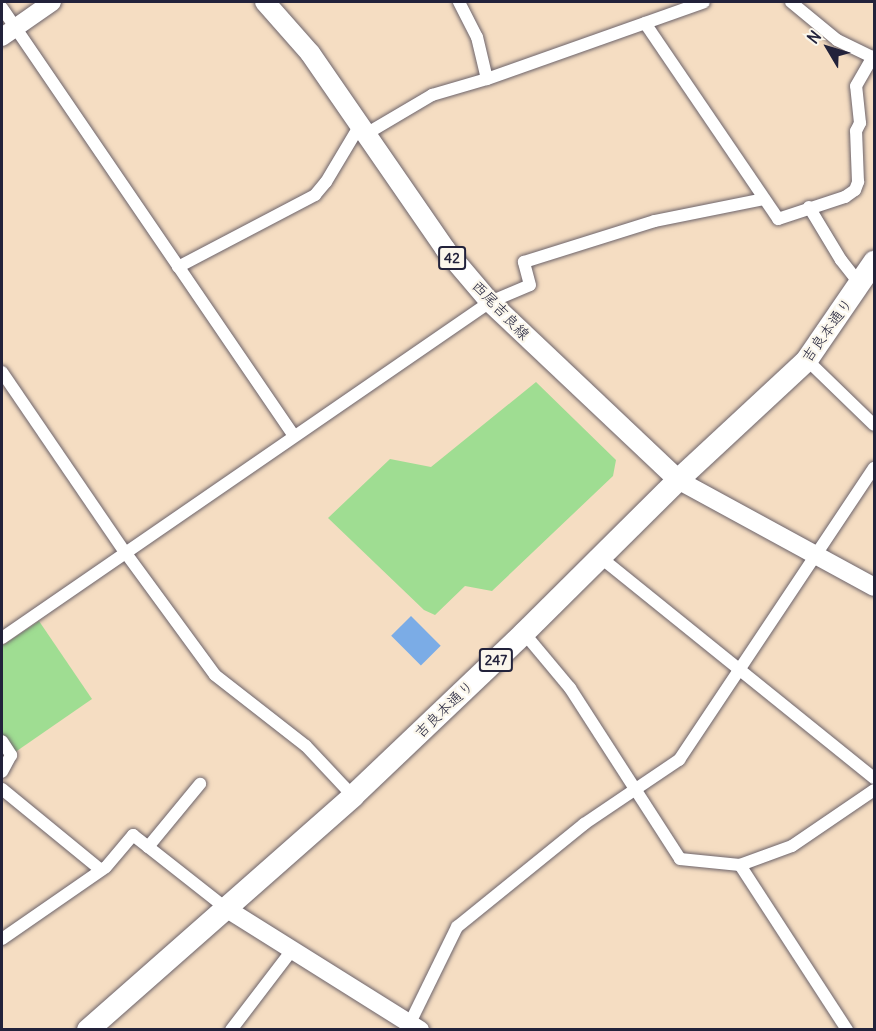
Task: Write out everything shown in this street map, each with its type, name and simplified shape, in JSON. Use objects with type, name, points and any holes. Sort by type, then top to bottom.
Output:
[{"type":"highway","name":"吉良本通り","points":[[88,1029],[353,796],[524,633],[678,480],[807,360],[874,262]]},
{"type":"main road","name":"西尾吉良線","points":[[266,2],[310,53],[445,249],[490,302],[678,480]]},
{"type":"street","points":[[8,32],[52,2]]},
{"type":"street","points":[[459,2],[477,37],[487,79]]},
{"type":"street","points":[[178,267],[315,195],[363,129],[432,95],[487,79],[704,2]]},
{"type":"street","points":[[645,23],[778,219],[845,196],[855,190],[858,182],[856,131],[860,123],[856,86],[874,57],[837,40],[791,2]]},
{"type":"street","points":[[2,8],[8,32],[178,267],[294,436]]},
{"type":"street","points":[[2,638],[490,302],[530,285],[524,262],[655,221],[764,199]]},
{"type":"street","points":[[809,207],[841,260],[860,284]]},
{"type":"street","points":[[807,360],[874,425]]},
{"type":"street","points":[[2,372],[125,552],[215,675],[306,746],[353,796]]},
{"type":"street","points":[[2,939],[101,870],[133,835],[227,909],[293,949],[412,1028],[457,927],[584,824],[680,760],[874,468]]},
{"type":"street","points":[[678,480],[873,584]]},
{"type":"street","points":[[600,557],[738,671],[874,778]]},
{"type":"street","points":[[524,633],[570,688],[680,859],[740,865],[792,846],[874,790]]},
{"type":"street","points":[[2,741],[11,754],[2,772]]},
{"type":"street","points":[[148,847],[200,784]]},
{"type":"street","points":[[2,789],[101,870]]},
{"type":"street","points":[[740,865],[847,1029]]},
{"type":"street","points":[[231,1029],[293,949]]},
{"type":"green space","points":[[536,382],[616,460],[613,476],[492,591],[465,586],[435,615],[424,610],[328,518],[390,459],[431,467]]},
{"type":"green space","points":[[39,621],[92,699],[11,755],[2,741],[2,646]]},
{"type":"water","points":[[411,616],[441,646],[421,665],[391,636]]}]
